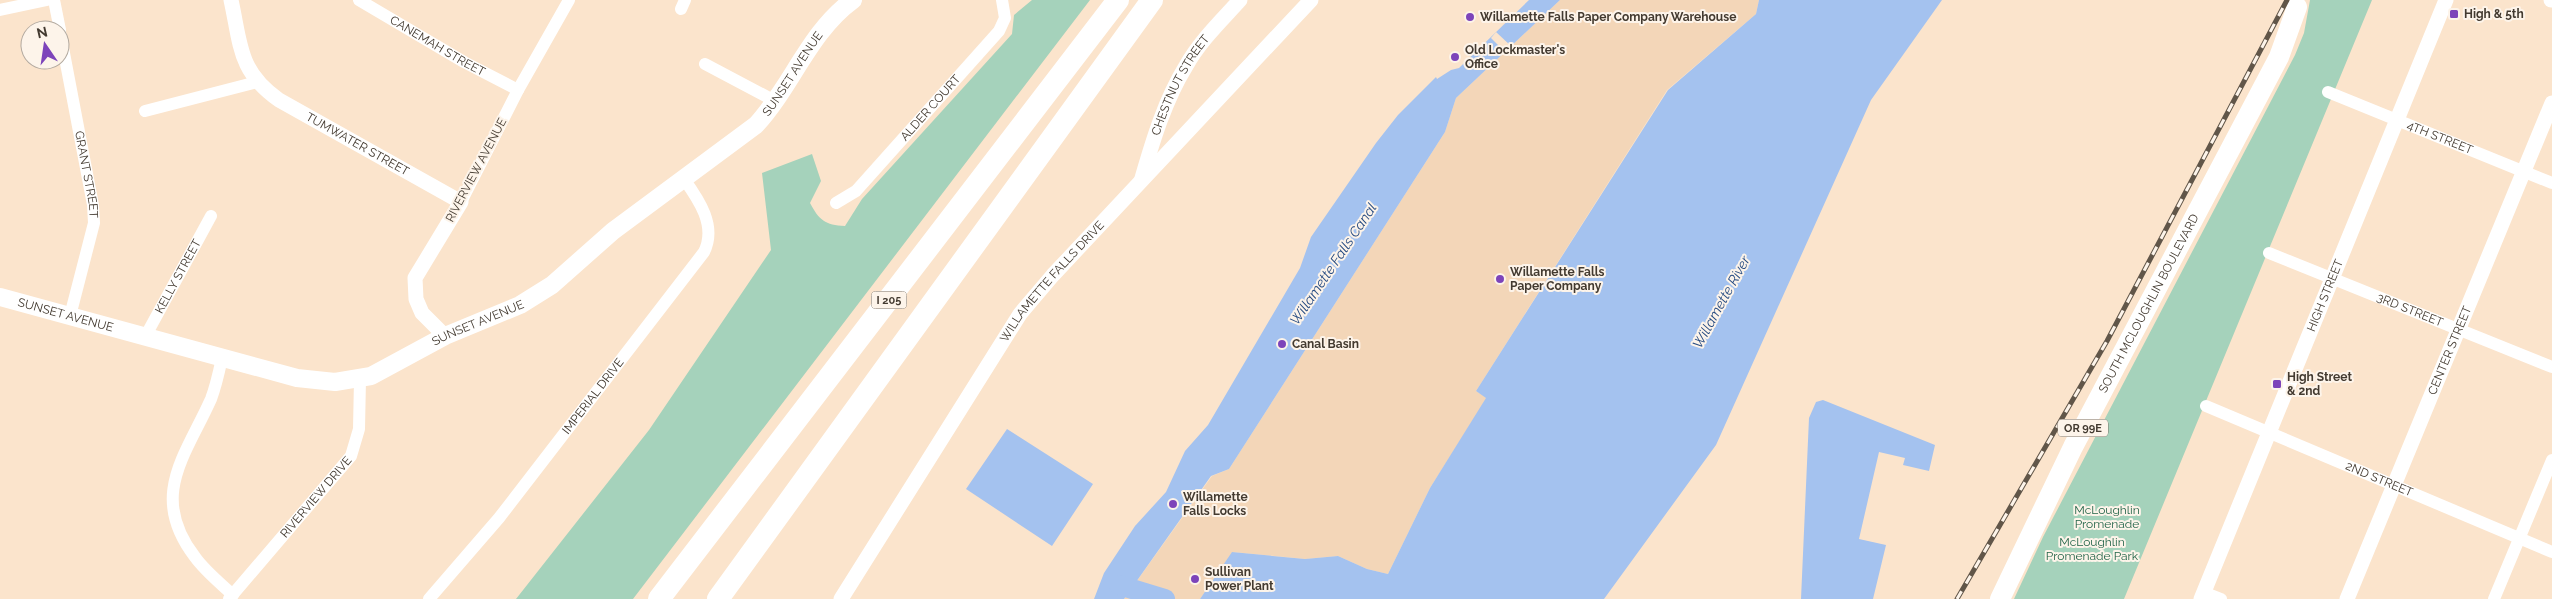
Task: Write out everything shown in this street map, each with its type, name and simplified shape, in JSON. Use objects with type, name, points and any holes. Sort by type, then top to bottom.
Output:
[{"type":"highway","name":"I 205","points":[[659,599],[1118,0]]},
{"type":"highway","name":"I 205","points":[[718,599],[1152,0]]},
{"type":"highway","name":"SOUTH MCLOUGHLIN BOULEVARD","points":[[2000,599],[2073,447],[2278,57],[2297,7]]},
{"type":"main road","name":"SUNSET AVENUE","points":[[0,297],[286,376],[316,381],[360,379],[390,368],[445,336],[533,298],[552,284],[613,231],[756,125],[776,101],[814,40],[830,19],[851,1]]},
{"type":"street","points":[[0,10],[47,0]]},
{"type":"street","name":"GRANT STREET","points":[[54,0],[58,20]]},
{"type":"street","points":[[145,111],[257,82],[248,70],[243,55],[231,0]]},
{"type":"street","name":"CANEMAH STREET","points":[[359,0],[464,62],[518,90]]},
{"type":"street","name":"RIVERVIEW AVENUE","points":[[445,336],[422,312],[416,299],[415,278],[461,202],[518,90],[569,0]]},
{"type":"street","name":"ALDER COURT","points":[[836,204],[856,190],[999,31],[1005,18],[1002,0]]},
{"type":"street","name":"CHESTNUT STREET","points":[[1141,182],[1166,108],[1186,66],[1212,30],[1240,0]]},
{"type":"street","name":"WILLAMETTE FALLS DRIVE","points":[[841,599],[1020,314],[1053,275],[1311,0]]},
{"type":"street","name":"HIGH STREET","points":[[2202,595],[2446,0]]},
{"type":"street","points":[[705,64],[776,101]]},
{"type":"street","name":"GRANT STREET","points":[[67,70],[93,205],[94,223],[70,316]]},
{"type":"street","name":"TUMWATER STREET","points":[[257,82],[279,100],[461,202]]},
{"type":"street","name":"4TH STREET","points":[[2328,92],[2552,183]]},
{"type":"street","name":"CENTER STREET","points":[[2347,599],[2552,103]]},
{"type":"street","name":"IMPERIAL DRIVE","points":[[429,599],[487,533],[704,252],[708,236],[707,222],[700,204],[684,179]]},
{"type":"street","name":"KELLY STREET","points":[[145,337],[211,216]]},
{"type":"street","name":"3RD STREET","points":[[2269,253],[2552,367]]},
{"type":"street","points":[[222,358],[213,393],[179,462],[174,487],[174,510],[181,534],[196,558],[231,597]]},
{"type":"street","name":"RIVERVIEW DRIVE","points":[[231,597],[351,456],[360,429],[360,379]]},
{"type":"street","name":"2ND STREET","points":[[2206,406],[2394,487],[2552,552]]},
{"type":"street","points":[[2494,599],[2552,460]]},
{"type":"street","points":[[2202,595],[2222,599]]},
{"type":"shaded area","name":"Willamette Falls Paper Company","points":[[1560,0],[1759,0],[1756,14],[1667,90],[1476,391],[1487,398],[1430,488],[1388,574],[1367,569],[1338,556],[1305,559],[1233,552],[1200,599],[1124,599],[1212,476],[1229,469],[1445,132],[1456,98]]},
{"type":"green space","points":[[1032,0],[1090,0],[633,599],[516,599],[649,430],[771,250],[762,173],[812,154],[821,181],[810,203],[816,214],[823,220],[828,223],[845,226],[862,199],[1012,34],[1014,15]]},
{"type":"green space","name":"McLoughlin Promenade","points":[[2310,0],[2372,0],[2124,599],[2014,599],[2043,537],[2295,55],[2304,33]]},
{"type":"water","name":"Canal Basin","points":[[1529,0],[1560,0],[1456,98],[1445,132],[1229,469],[1211,476],[1124,599],[1094,599],[1104,573],[1135,526],[1166,492],[1185,451],[1208,425],[1300,268],[1311,237],[1376,143],[1398,115],[1436,77],[1437,79],[1451,70],[1459,68]]},
{"type":"water","name":"Willamette River","points":[[1759,0],[1942,0],[1871,100],[1716,445],[1604,599],[1200,599],[1232,552],[1305,559],[1338,556],[1367,569],[1388,574],[1430,488],[1486,398],[1476,391],[1668,90],[1756,14]]},
{"type":"water","points":[[1823,400],[1935,445],[1929,471],[1903,465],[1905,458],[1879,452],[1859,539],[1886,545],[1873,599],[1801,599],[1809,418],[1816,402]]},
{"type":"water","points":[[1007,429],[1093,484],[1052,546],[966,489]]},
{"type":"pier","points":[[1496,32],[1511,46],[1505,52],[1491,38]]},
{"type":"waterway","points":[[1119,585],[1165,599]]},
{"type":"railway","points":[[1957,599],[2107,341],[2287,0]]},
{"type":"place","name":"High & 5th","points":[[2454,14]]},
{"type":"place","name":"Willamette Falls Paper Company Warehouse","points":[[1470,17]]},
{"type":"place","name":"Old Lockmaster's Office","points":[[1455,57]]},
{"type":"place","name":"Willamette Falls Paper Company","points":[[1500,279]]},
{"type":"place","name":"Canal Basin","points":[[1282,344]]},
{"type":"place","name":"High Street & 2nd","points":[[2277,384]]},
{"type":"place","name":"Willamette Falls Locks","points":[[1173,504]]},
{"type":"place","name":"Sullivan Power Plant","points":[[1195,579]]},
{"type":"water label","name":"Willamette Falls Canal","points":[[1333,264]]},
{"type":"park label","name":"McLoughlin Promenade Park","points":[[2092,549]]}]
